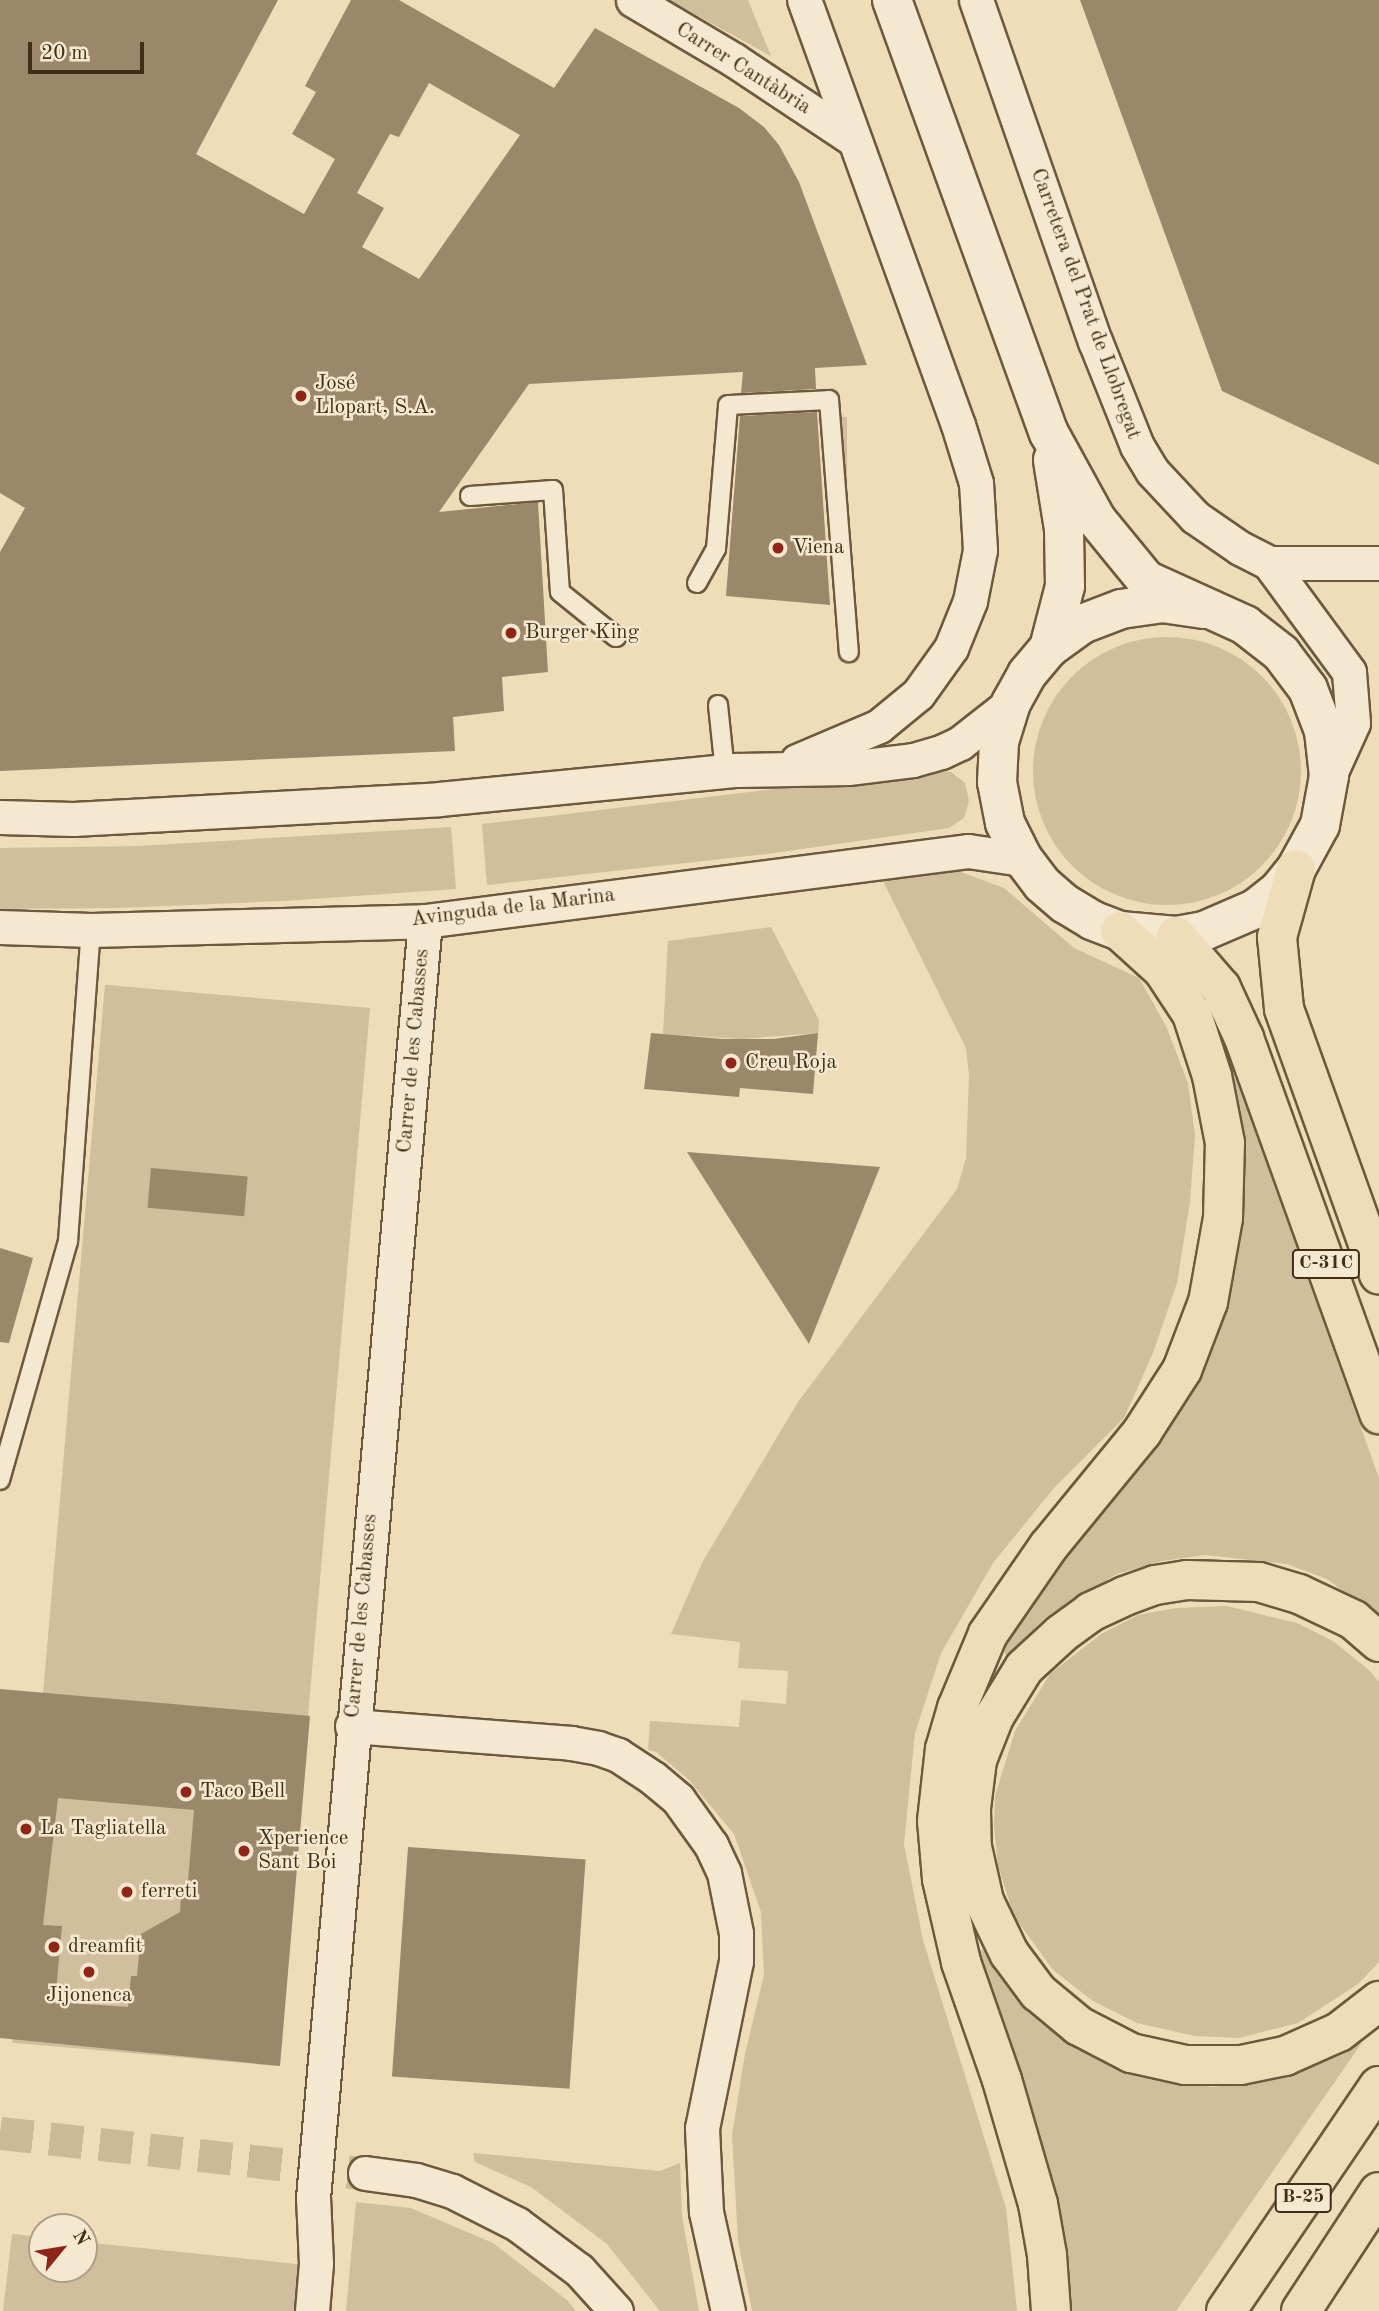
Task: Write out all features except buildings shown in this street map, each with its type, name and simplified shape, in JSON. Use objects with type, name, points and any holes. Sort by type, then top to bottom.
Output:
[{"type":"highway","name":"C-31C","points":[[1296,869],[1277,937],[1284,1009],[1379,1275]]},
{"type":"highway","points":[[1051,2311],[1047,2255],[1038,2204],[1006,2093],[961,1962],[942,1879],[937,1821],[945,1749],[957,1708],[988,1634],[1048,1547],[1142,1432],[1182,1370],[1208,1302],[1223,1218],[1225,1143],[1212,1076],[1192,1014],[1163,970],[1120,931]]},
{"type":"highway","name":"C-31C","points":[[1176,936],[1221,988],[1244,1038],[1379,1414]]},
{"type":"highway","points":[[1315,1102],[1352,1159],[1379,1215]]},
{"type":"highway","points":[[1379,1642],[1354,1620],[1298,1594],[1259,1582],[1188,1580],[1155,1585],[1125,1595],[1091,1612],[1024,1668],[994,1717],[977,1760],[971,1808],[972,1847],[984,1901],[1009,1953],[1048,2001],[1079,2026],[1131,2053],[1185,2065],[1241,2065],[1274,2058],[1339,2032],[1379,2001]]},
{"type":"highway","name":"B-25","points":[[1226,2311],[1379,2086]]},
{"type":"highway","name":"B-25","points":[[1301,2311],[1379,2192]]},
{"type":"highway","points":[[1325,2311],[1379,2242]]},
{"type":"street","name":"Carrer Cantàbria","points":[[633,0],[734,60],[853,139]]},
{"type":"street","points":[[785,767],[879,726],[918,694],[951,648],[970,601],[980,550],[976,483],[804,0]]},
{"type":"street","points":[[892,0],[1049,433],[1096,519],[1146,580],[1245,625],[1281,653],[1308,689],[1324,731],[1329,776],[1320,825],[1296,869],[1278,891],[1255,909],[1204,931],[1176,936],[1120,931],[1092,920],[1065,904],[1042,884],[1023,859],[1005,823],[997,782],[999,742],[1011,703],[1027,674],[1049,648],[1082,624],[1121,609],[1162,603],[1204,608]]},
{"type":"street","name":"Carretera del Prat de Llobregat","points":[[976,0],[1095,341],[1137,446],[1152,471],[1195,517],[1240,548],[1269,563],[1349,672],[1353,723],[1329,776]]},
{"type":"street","points":[[1049,433],[1063,529],[1065,586],[1049,648]]},
{"type":"street","points":[[1269,563],[1349,566],[1379,563]]},
{"type":"street","points":[[0,817],[73,819],[439,799],[785,767],[848,768],[913,760],[942,752],[960,743],[1011,703]]},
{"type":"street","name":"Avinguda de la Marina","points":[[0,927],[91,930],[425,921],[968,851],[1023,859]]},
{"type":"street","name":"Carrer de les Cabasses","points":[[312,2311],[316,2263],[313,2198],[352,1726],[425,921]]},
{"type":"street","points":[[352,1726],[571,1743],[598,1748],[618,1755],[653,1778],[678,1799],[711,1845],[724,1873],[736,1933],[736,1961],[702,2128],[706,2213],[728,2311]]},
{"type":"street","points":[[365,2173],[416,2180],[452,2190],[506,2218],[579,2270],[617,2311]]},
{"type":"lane","points":[[697,583],[716,549],[728,405],[829,400],[849,652]]},
{"type":"lane","points":[[470,496],[553,490],[559,592],[616,638]]},
{"type":"lane","points":[[718,705],[725,772]]},
{"type":"lane","points":[[0,1480],[68,1241],[91,930]]},
{"type":"shaded area","points":[[669,0],[748,0],[771,56]]},
{"type":"shaded area","points":[[842,417],[847,417],[847,629],[842,629]]},
{"type":"shaded area","points":[[1167,637],[1218,647],[1262,676],[1291,720],[1301,771],[1291,822],[1262,866],[1218,895],[1167,905],[1116,895],[1072,866],[1043,822],[1033,771],[1043,720],[1072,676],[1116,647]]},
{"type":"shaded area","points":[[933,770],[951,772],[965,783],[969,801],[964,818],[949,828],[767,854],[487,885],[482,824]]},
{"type":"shaded area","points":[[451,827],[456,889],[284,901],[117,908],[0,909],[0,848],[139,846]]},
{"type":"shaded area","points":[[958,871],[1004,888],[1074,948],[1139,978],[1166,1026],[1188,1083],[1195,1135],[1190,1202],[1177,1283],[1153,1353],[1124,1418],[1054,1488],[993,1563],[941,1653],[915,1733],[904,1844],[923,1940],[1006,2208],[1017,2311],[752,2311],[738,2241],[732,2135],[745,2054],[764,1975],[761,1912],[734,1834],[689,1780],[656,1752],[648,1750],[650,1721],[739,1727],[741,1700],[786,1704],[788,1671],[738,1668],[740,1642],[671,1634],[703,1561],[798,1402],[957,1189],[966,1158],[969,1075],[966,1048],[883,881]]},
{"type":"shaded area","points":[[771,927],[819,1020],[818,1033],[741,1039],[663,1034],[668,941]]},
{"type":"shaded area","points":[[105,985],[370,1008],[277,2066],[12,2043]]},
{"type":"shaded area","points":[[1221,1050],[1227,1053],[1379,1478],[1379,1618],[1327,1579],[1287,1564],[1205,1555],[1162,1561],[1117,1574],[1046,1617],[1008,1656],[1004,1652],[1006,1645],[1029,1602],[1206,1355]]},
{"type":"shaded area","points":[[1227,1606],[1297,1623],[1333,1641],[1369,1670],[1379,1682],[1379,1962],[1358,1984],[1298,2023],[1239,2038],[1195,2036],[1137,2023],[1093,2001],[1053,1970],[1014,1916],[998,1866],[994,1826],[995,1796],[1015,1731],[1050,1674],[1101,1634],[1138,1615],[1176,1608]]},
{"type":"shaded area","points":[[985,1949],[1007,1983],[1041,2023],[1079,2050],[1143,2077],[1212,2087],[1279,2079],[1329,2059],[1355,2042],[1361,2044],[1176,2311],[1068,2311],[1068,2273],[1055,2192],[1035,2117],[978,1951]]},
{"type":"shaded area","points":[[473,2153],[660,2171],[680,2163],[682,2216],[699,2311],[660,2311],[607,2244],[531,2187],[475,2162]]},
{"type":"shaded area","points":[[356,2202],[411,2208],[493,2243],[567,2300],[576,2311],[346,2311]]},
{"type":"shaded area","points":[[12,2234],[28,2236],[28,2283],[98,2283],[98,2243],[306,2265],[302,2311],[3,2311]]},
{"type":"tunnel","points":[[0,2133],[365,2173]]},
{"type":"place","name":"José Llopart, S.A.","points":[[301,396]]},
{"type":"place","name":"Viena","points":[[778,548]]},
{"type":"place","name":"Burger King","points":[[511,633]]},
{"type":"place","name":"Creu Roja","points":[[731,1063]]},
{"type":"place","name":"Taco Bell","points":[[186,1792]]},
{"type":"place","name":"La Tagliatella","points":[[26,1829]]},
{"type":"place","name":"Xperience Sant Boi","points":[[244,1851]]},
{"type":"place","name":"ferreti","points":[[127,1892]]},
{"type":"place","name":"dreamfit","points":[[54,1947]]},
{"type":"place","name":"Jijonenca","points":[[89,1972]]}]
